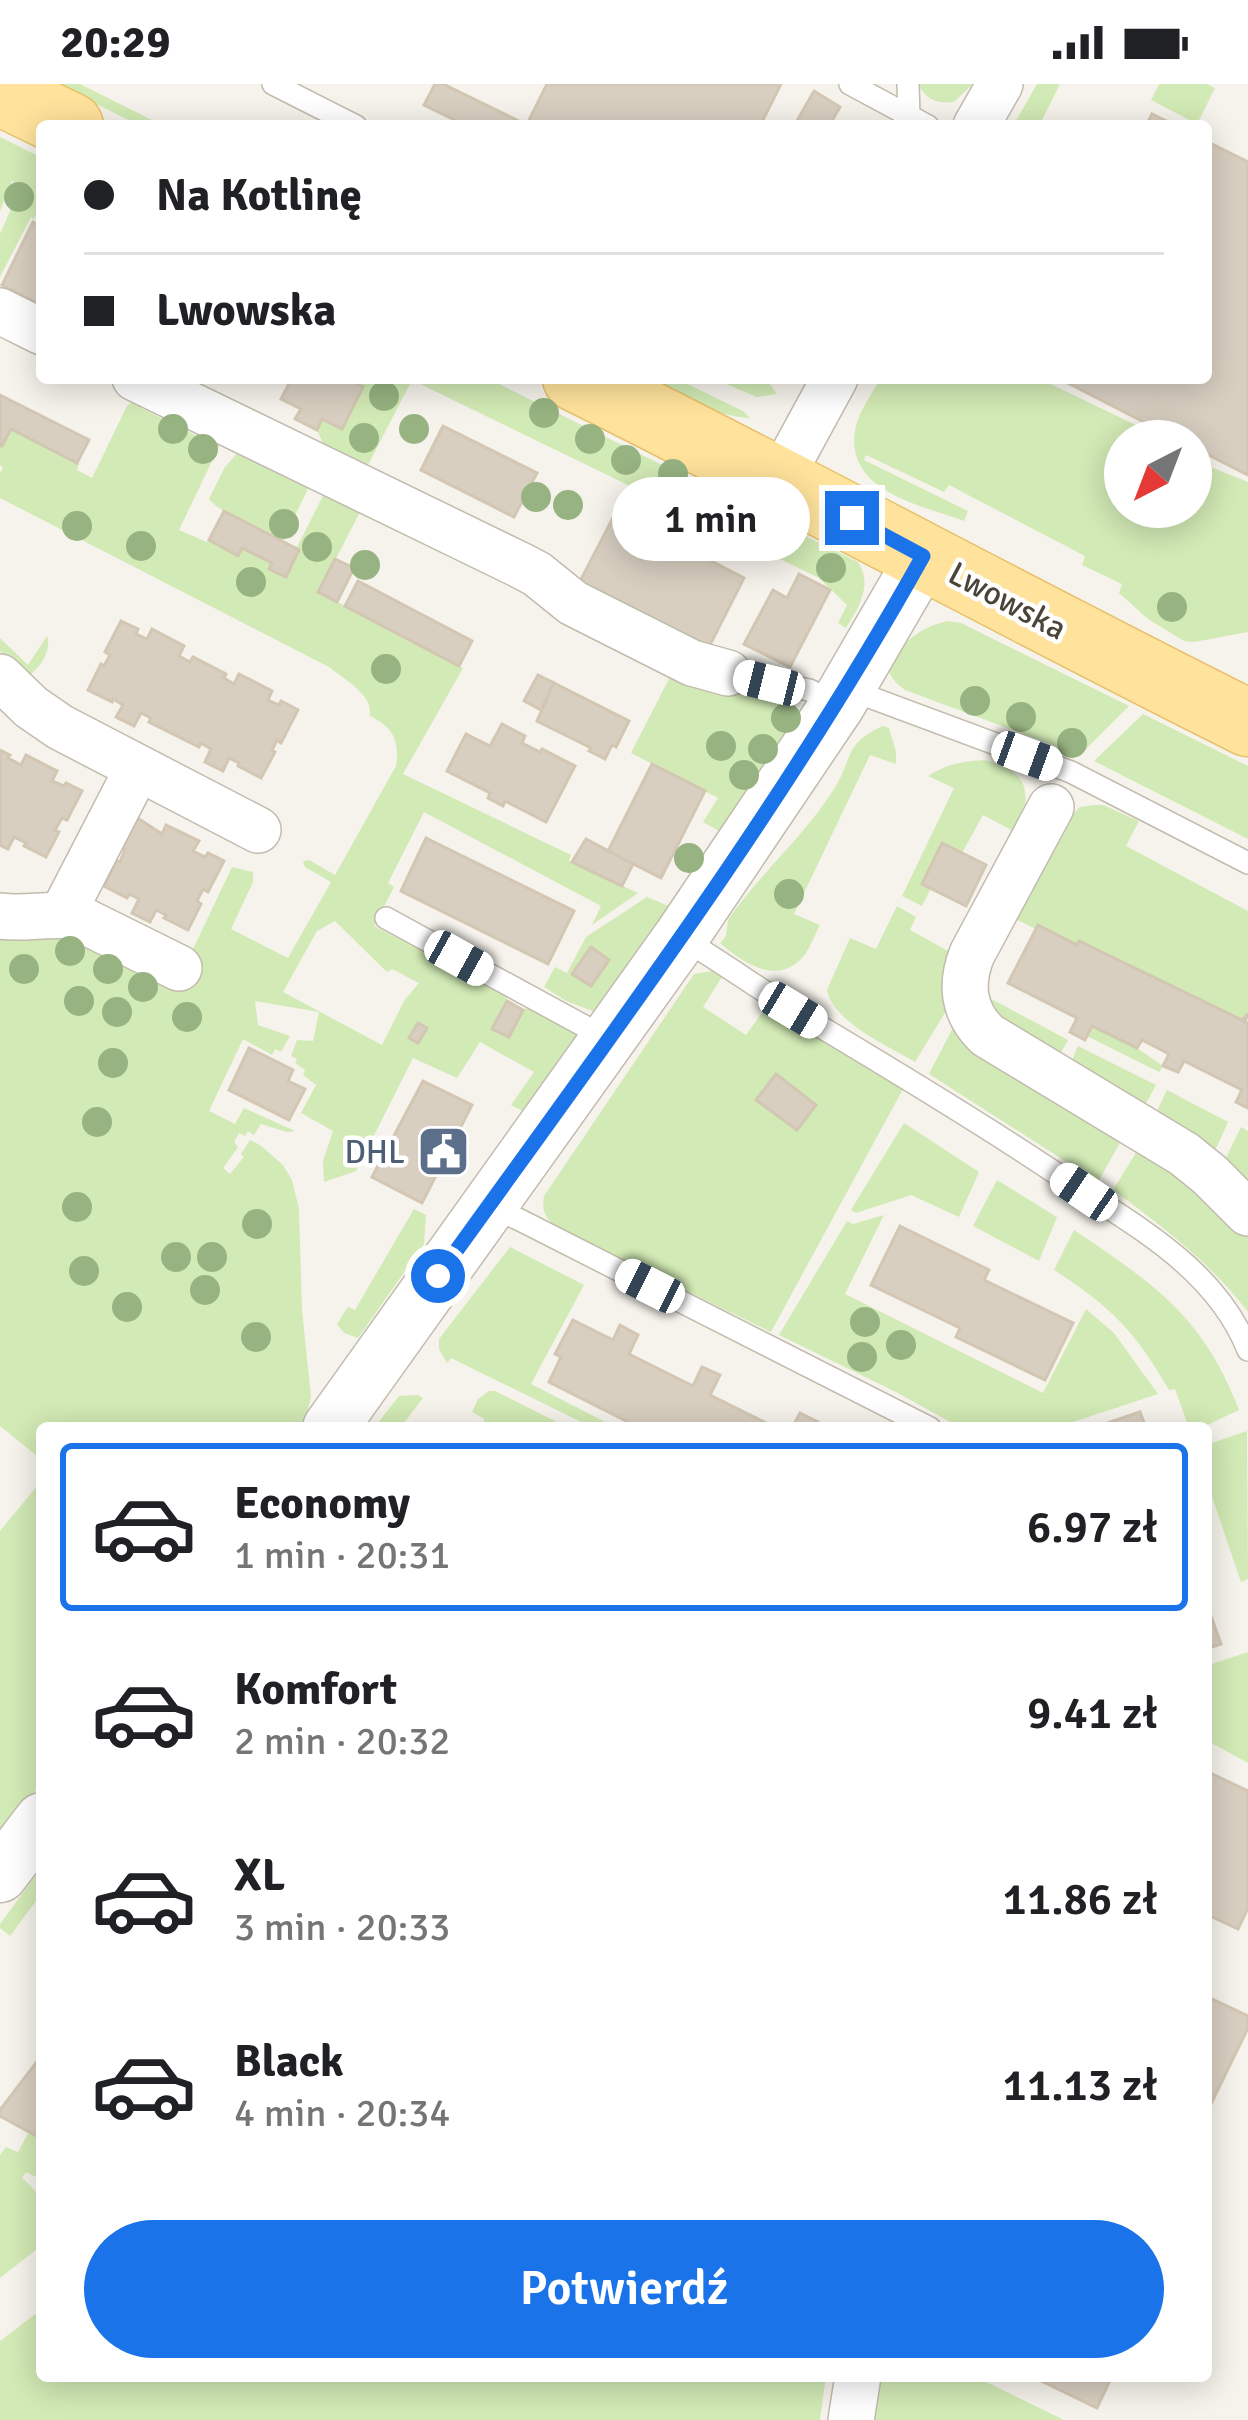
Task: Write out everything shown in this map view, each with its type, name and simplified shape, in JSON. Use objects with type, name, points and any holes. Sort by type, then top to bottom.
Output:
[{"type":"main road","points":[[0,92],[58,120]]},
{"type":"main road","name":"Lwowska","points":[[588,384],[1248,723]]},
{"type":"street","points":[[979,120],[1000,84]]},
{"type":"street","points":[[0,310],[36,329]]},
{"type":"street","points":[[147,384],[520,565],[591,613],[692,663],[728,673]]},
{"type":"street","points":[[780,479],[832,384]]},
{"type":"street","points":[[334,1422],[681,937],[843,696],[923,556]]},
{"type":"street","points":[[0,676],[46,719],[258,830]]},
{"type":"street","points":[[62,915],[138,768]]},
{"type":"street","points":[[1061,789],[966,968],[969,1012],[987,1035],[1184,1154],[1248,1213]]},
{"type":"street","points":[[0,916],[62,915],[83,920],[179,968]]},
{"type":"street","points":[[0,1875],[36,1828]]},
{"type":"street","points":[[851,2420],[857,2382]]},
{"type":"lane","points":[[273,84],[344,120]]},
{"type":"lane","points":[[908,84],[918,120]]},
{"type":"lane","points":[[863,88],[916,120]]},
{"type":"lane","points":[[728,673],[843,696],[1248,863]]},
{"type":"lane","points":[[386,918],[608,1039]]},
{"type":"lane","points":[[681,937],[1155,1237],[1181,1258],[1224,1307],[1248,1350]]},
{"type":"lane","points":[[489,1206],[918,1422]]},
{"type":"green space","points":[[57,84],[80,84],[152,120],[128,120]]},
{"type":"green space","points":[[918,84],[973,84],[948,102],[929,97]]},
{"type":"green space","points":[[1037,84],[1060,84],[1042,120],[1016,120]]},
{"type":"green space","points":[[1159,84],[1215,88],[1199,120],[1189,120],[1151,100]]},
{"type":"green space","points":[[0,137],[36,155],[36,215],[0,277],[0,234],[21,186],[12,181],[0,211]]},
{"type":"green space","points":[[345,384],[410,384],[366,469],[326,450],[317,430],[322,419],[341,428]]},
{"type":"green space","points":[[420,384],[499,384],[858,562],[864,587],[846,628],[838,623],[847,605],[819,578]]},
{"type":"green space","points":[[657,384],[687,384],[750,418],[709,409]]},
{"type":"green space","points":[[726,384],[770,384],[777,394],[757,397]]},
{"type":"green space","points":[[877,384],[1050,384],[1125,420],[1104,420],[1104,528],[1212,528],[1212,467],[1248,482],[1248,632],[1184,641],[1148,619],[1119,593],[1122,584],[1082,565],[1085,556],[949,485],[944,492],[866,455],[864,460],[968,511],[964,521],[890,493],[862,468],[855,451],[855,430]]},
{"type":"green space","points":[[138,398],[141,408],[205,440],[213,427],[222,440],[179,530],[237,555],[242,548],[272,563],[269,569],[285,577],[325,492],[361,510],[319,592],[463,668],[403,774],[571,855],[569,861],[638,893],[592,925],[601,906],[424,812],[388,883],[394,887],[374,926],[506,994],[493,1028],[530,1006],[582,1036],[534,1117],[511,1105],[534,1072],[480,1042],[457,1078],[413,1058],[356,1171],[324,1182],[323,1161],[333,1131],[301,1113],[316,1085],[291,1056],[297,1040],[313,1041],[319,1012],[255,1001],[258,1025],[290,1036],[281,1052],[275,1049],[272,1055],[243,1039],[209,1111],[235,1124],[244,1108],[295,1131],[261,1124],[254,1135],[239,1133],[234,1142],[238,1147],[223,1168],[230,1174],[250,1140],[283,1165],[292,1180],[299,1209],[311,1397],[305,1422],[36,1422],[36,1455],[0,1426],[0,932],[51,932],[192,951],[232,867],[253,872],[253,882],[231,929],[288,958],[331,882],[305,867],[303,861],[335,875],[397,757],[393,736],[370,716],[363,694],[329,667],[0,498],[0,445],[11,429],[79,464],[77,470],[92,478],[127,406]],"holes":[[[335,921],[387,972],[392,969],[419,983],[404,1001],[382,1045],[283,992],[317,931]]]},
{"type":"green space","points":[[239,451],[311,483],[282,542],[209,499]]},
{"type":"green space","points":[[947,621],[961,623],[1129,706],[1080,755],[905,690],[893,679],[887,664],[913,636]]},
{"type":"green space","points":[[47,636],[45,657],[31,674],[20,671],[0,651],[0,638],[28,665]]},
{"type":"green space","points":[[675,667],[778,698],[791,715],[791,734],[724,834],[703,822],[718,798],[631,753]]},
{"type":"green space","points":[[1143,714],[1248,766],[1248,839],[1094,761]]},
{"type":"green space","points":[[883,726],[889,728],[896,764],[870,755],[794,914],[820,925],[809,948],[800,960],[779,970],[748,963],[720,943],[728,920],[822,807],[856,745]]},
{"type":"green space","points":[[985,760],[1012,771],[1024,786],[1019,834],[983,815],[962,853],[942,844],[922,883],[931,888],[922,906],[902,896],[954,788],[928,776],[955,764]]},
{"type":"green space","points":[[1103,805],[1139,821],[1126,846],[1248,911],[1248,1014],[1242,1020],[1079,941],[1077,945],[1009,916],[1073,814],[1080,807]]},
{"type":"green space","points":[[647,897],[676,909],[598,1013],[544,987],[555,967],[567,973],[586,937]]},
{"type":"green space","points":[[897,906],[916,917],[910,930],[959,957],[952,1001],[915,1062],[850,1023],[827,990],[850,938],[876,949]]},
{"type":"green space","points":[[712,971],[722,977],[703,1007],[746,1035],[767,1006],[903,1089],[771,1332],[560,1230],[548,1220],[543,1207],[544,1196],[694,974]]},
{"type":"green space","points":[[984,995],[1068,1040],[1059,1056],[1005,1026]]},
{"type":"green space","points":[[958,1018],[1126,1132],[1098,1182],[929,1074]]},
{"type":"green space","points":[[1092,1026],[1163,1066],[1159,1072],[1087,1036]]},
{"type":"green space","points":[[1078,1046],[1156,1085],[1145,1105],[1071,1063]]},
{"type":"green space","points":[[1167,1090],[1228,1122],[1213,1155],[1157,1111]]},
{"type":"green space","points":[[904,1123],[979,1172],[959,1217],[911,1195],[856,1213],[851,1210]]},
{"type":"green space","points":[[1241,1127],[1248,1131],[1248,1186],[1223,1164]]},
{"type":"green space","points":[[1142,1143],[1248,1234],[1248,1312],[1202,1261],[1113,1190]]},
{"type":"green space","points":[[997,1180],[1057,1217],[1039,1261],[973,1226]]},
{"type":"green space","points":[[414,1209],[426,1215],[424,1244],[358,1338],[344,1333],[337,1324],[348,1307],[355,1310]]},
{"type":"green space","points":[[884,1215],[845,1294],[1043,1393],[1086,1309],[1114,1333],[1158,1394],[1073,1422],[950,1422],[779,1335],[847,1221],[853,1224]]},
{"type":"green space","points":[[1074,1230],[1152,1286],[1209,1350],[1239,1410],[1212,1423],[1187,1422],[1175,1389],[1169,1390],[1133,1336],[1091,1296],[1054,1270]]},
{"type":"green space","points":[[510,1247],[584,1285],[531,1384],[605,1422],[581,1422],[451,1358],[447,1363],[439,1339]]},
{"type":"green space","points":[[495,1391],[557,1422],[483,1422],[472,1412],[478,1399]]},
{"type":"green space","points":[[399,1396],[423,1398],[405,1422],[379,1422]]},
{"type":"green space","points":[[1247,1431],[1248,1579],[1241,1582],[1212,1497],[1212,1443]]},
{"type":"green space","points":[[36,1487],[36,1790],[0,1838],[0,1531]]},
{"type":"green space","points":[[1248,1652],[1248,1763],[1212,1743],[1212,1664]]},
{"type":"green space","points":[[36,1875],[36,1901],[10,1936],[0,1924]]},
{"type":"green space","points":[[29,2132],[36,2136],[36,2177],[26,2172],[22,2178],[36,2193],[36,2250],[0,2278],[0,2155],[6,2147],[18,2152]]},
{"type":"green space","points":[[36,2314],[36,2382],[825,2382],[820,2420],[0,2420],[0,2341]]},
{"type":"green space","points":[[875,2382],[986,2382],[1064,2420],[870,2420]]},
{"type":"building","points":[[435,84],[443,84],[517,120],[455,120],[424,105]]},
{"type":"building","points":[[547,84],[781,84],[763,120],[529,120]]},
{"type":"building","points":[[814,91],[840,107],[832,120],[798,119]]},
{"type":"building","points":[[1212,144],[1248,162],[1248,475],[1212,457],[1212,420],[1140,420],[1070,384],[1212,384]]},
{"type":"building","points":[[33,222],[36,223],[36,302],[2,285]]},
{"type":"building","points":[[289,384],[363,387],[342,429],[322,419],[317,430],[295,419],[301,409],[281,399]]},
{"type":"building","points":[[0,395],[89,440],[77,463],[11,429],[0,445]]},
{"type":"building","points":[[443,426],[537,473],[514,517],[421,470]]},
{"type":"building","points":[[224,511],[299,550],[286,577],[269,569],[272,563],[242,548],[238,556],[209,540]]},
{"type":"building","points":[[616,512],[744,578],[708,649],[579,583]]},
{"type":"building","points":[[335,559],[354,568],[337,602],[318,592]]},
{"type":"building","points":[[799,574],[830,590],[790,667],[744,644],[773,590],[787,598]]},
{"type":"building","points":[[358,581],[472,641],[459,666],[345,606]]},
{"type":"building","points":[[121,621],[147,639],[152,629],[184,646],[179,656],[190,662],[193,657],[226,674],[224,678],[234,684],[239,674],[272,691],[268,700],[298,710],[281,743],[277,740],[261,778],[229,758],[223,771],[205,762],[211,749],[149,722],[151,718],[141,713],[134,726],[116,717],[123,705],[88,690],[110,655],[105,652]]},
{"type":"building","points":[[538,675],[554,683],[541,710],[524,701]]},
{"type":"building","points":[[554,683],[629,721],[605,759],[537,721]]},
{"type":"building","points":[[502,724],[525,736],[522,743],[575,766],[546,822],[505,801],[503,806],[488,798],[490,793],[447,771],[466,734],[490,746]]},
{"type":"building","points":[[0,750],[21,765],[26,755],[57,771],[52,781],[82,791],[67,820],[62,818],[55,830],[59,832],[46,857],[14,837],[8,849],[0,845]]},
{"type":"building","points":[[652,764],[705,791],[661,878],[608,851]]},
{"type":"building","points":[[136,817],[162,834],[166,825],[199,841],[193,851],[224,861],[208,892],[203,889],[188,930],[156,910],[150,922],[132,913],[139,899],[104,886],[116,860],[120,862],[125,849],[120,847]]},
{"type":"building","points":[[426,838],[574,911],[548,964],[401,891]]},
{"type":"building","points":[[586,839],[633,864],[622,886],[572,862]]},
{"type":"building","points":[[942,843],[986,865],[966,906],[922,884]]},
{"type":"building","points":[[1038,925],[1242,1020],[1248,1014],[1248,1108],[1236,1102],[1242,1090],[1184,1061],[1178,1072],[1163,1066],[1169,1054],[1142,1040],[1137,1048],[1092,1026],[1085,1040],[1070,1032],[1077,1018],[1008,983]]},
{"type":"building","points":[[591,947],[609,960],[591,986],[572,974]]},
{"type":"building","points":[[507,1001],[523,1010],[509,1037],[492,1029]]},
{"type":"building","points":[[418,1023],[427,1028],[418,1043],[409,1038]]},
{"type":"building","points":[[249,1048],[293,1070],[288,1081],[305,1089],[289,1120],[229,1090]]},
{"type":"building","points":[[776,1074],[816,1105],[797,1130],[756,1100]]},
{"type":"building","points":[[423,1081],[472,1105],[422,1203],[372,1177]]},
{"type":"building","points":[[900,1226],[989,1270],[984,1280],[1073,1323],[1045,1380],[956,1337],[960,1328],[871,1285]]},
{"type":"building","points":[[573,1320],[613,1340],[620,1325],[638,1335],[629,1354],[693,1386],[702,1367],[720,1375],[710,1395],[764,1422],[628,1422],[549,1382],[561,1357],[555,1354]]},
{"type":"building","points":[[1140,1412],[1144,1422],[1111,1422]]},
{"type":"building","points":[[800,1413],[818,1422],[795,1422]]},
{"type":"building","points":[[1212,1619],[1221,1644],[1212,1647]]},
{"type":"building","points":[[1212,1774],[1248,1791],[1248,1908],[1238,1929],[1212,1917]]},
{"type":"building","points":[[1212,1999],[1248,2016],[1248,2028],[1212,2102]]},
{"type":"building","points":[[36,2063],[36,2136],[0,2116]]},
{"type":"building","points":[[1043,2382],[1109,2382],[1097,2408]]},
{"type":"place","name":"DHL","points":[[444,1151]]},
{"type":"route","points":[[438,1276],[723,875],[848,689],[923,556],[852,518]]}]
